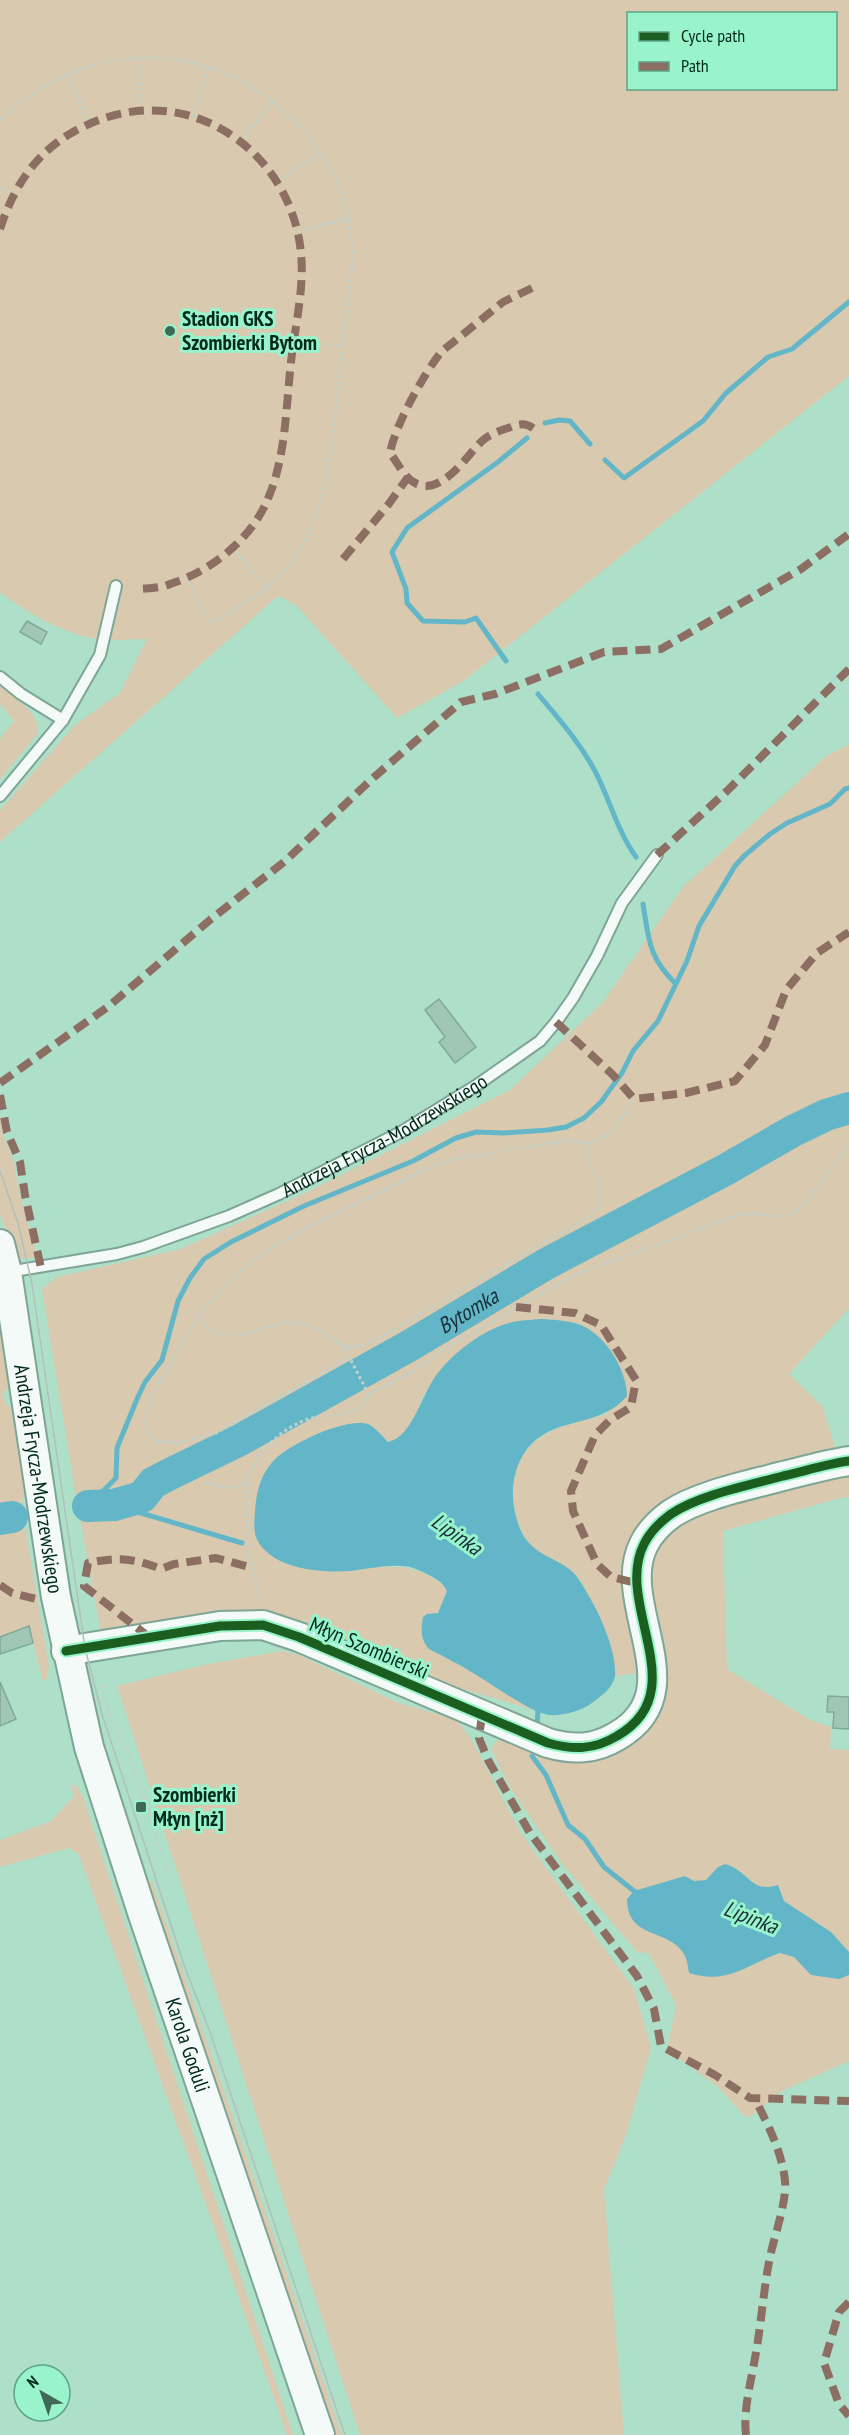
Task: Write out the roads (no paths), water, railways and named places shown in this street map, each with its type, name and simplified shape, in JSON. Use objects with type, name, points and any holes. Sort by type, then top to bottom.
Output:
[{"type":"main road","name":"Andrzeja Frycza-Modrzewskiego","points":[[0,1244],[8,1272],[47,1541],[66,1652]]},
{"type":"main road","name":"Młyn Szombierski","points":[[66,1652],[220,1626],[263,1626],[299,1637],[548,1743],[564,1747],[591,1747],[608,1742],[624,1732],[640,1717],[649,1696],[652,1658],[636,1583],[637,1559],[644,1542],[655,1527],[673,1513],[723,1492],[849,1461]]},
{"type":"main road","name":"Karola Goduli","points":[[66,1652],[89,1747],[114,1826],[320,2435]]},
{"type":"lane","points":[[0,796],[63,720],[100,655],[116,586]]},
{"type":"lane","points":[[0,677],[21,694],[63,720]]},
{"type":"lane","name":"Andrzeja Frycza-Modrzewskiego","points":[[8,1272],[143,1248],[229,1216],[279,1194],[401,1132],[477,1085],[540,1041],[556,1022],[597,956],[622,903],[657,855]]},
{"type":"water","points":[[541,1319],[578,1324],[600,1338],[614,1356],[624,1376],[627,1396],[614,1408],[552,1430],[538,1439],[525,1452],[514,1479],[513,1503],[522,1533],[531,1545],[569,1569],[579,1580],[599,1615],[615,1667],[612,1684],[592,1703],[572,1712],[554,1715],[531,1709],[429,1649],[422,1634],[423,1617],[427,1614],[438,1613],[447,1591],[436,1579],[405,1566],[351,1571],[301,1568],[277,1559],[267,1552],[259,1543],[254,1528],[259,1487],[266,1470],[277,1457],[315,1435],[345,1425],[368,1424],[388,1442],[397,1438],[411,1423],[432,1381],[461,1350],[479,1336],[499,1326],[517,1321]]},
{"type":"water","points":[[725,1864],[761,1886],[778,1885],[784,1901],[831,1932],[849,1952],[849,1975],[839,1979],[811,1975],[794,1957],[780,1953],[726,1975],[715,1977],[689,1973],[685,1956],[677,1946],[641,1928],[634,1921],[629,1912],[627,1899],[634,1891],[685,1876],[694,1881],[706,1880],[718,1867]]},
{"type":"waterway","points":[[605,460],[624,478],[703,421],[726,393],[768,357],[792,349],[849,302]]},
{"type":"waterway","points":[[545,423],[559,420],[570,421],[590,444]]},
{"type":"waterway","points":[[506,661],[476,618],[465,622],[423,621],[407,603],[406,589],[392,552],[407,528],[498,462],[527,438]]},
{"type":"waterway","points":[[538,694],[584,752],[624,837],[636,857]]},
{"type":"waterway","points":[[88,1506],[116,1478],[117,1448],[145,1382],[162,1360],[178,1301],[190,1278],[204,1259],[231,1242],[304,1206],[413,1161],[456,1138],[476,1132],[548,1130],[566,1127],[584,1118],[601,1102],[622,1073],[633,1051],[658,1021],[687,961],[699,926],[735,866],[770,834],[787,823],[830,804],[845,789],[849,788]]},
{"type":"waterway","points":[[643,904],[651,947],[659,964],[675,983]]},
{"type":"waterway","name":"Bytomka","points":[[88,1506],[114,1505],[142,1497],[153,1483],[240,1440],[409,1346],[546,1264],[725,1170],[793,1131],[826,1115],[849,1108]]},
{"type":"waterway","name":"Lipinka","points":[[114,1505],[242,1543]]},
{"type":"waterway","name":"Bytomka","points":[[0,1519],[12,1517]]},
{"type":"waterway","name":"Lipinka","points":[[535,1704],[538,1711],[537,1726]]},
{"type":"waterway","name":"Lipinka","points":[[532,1756],[546,1775],[568,1825],[585,1839],[604,1867],[634,1891],[640,1893]]},
{"type":"tram line","points":[[0,1171],[18,1223],[32,1284],[85,1648],[102,1714],[184,1965],[210,2032],[345,2435]]},
{"type":"place","name":"Stadion GKS Szombierki Bytom","points":[[170,331]]},
{"type":"place","name":"Szombierki Młyn [nż]","points":[[141,1807]]}]
